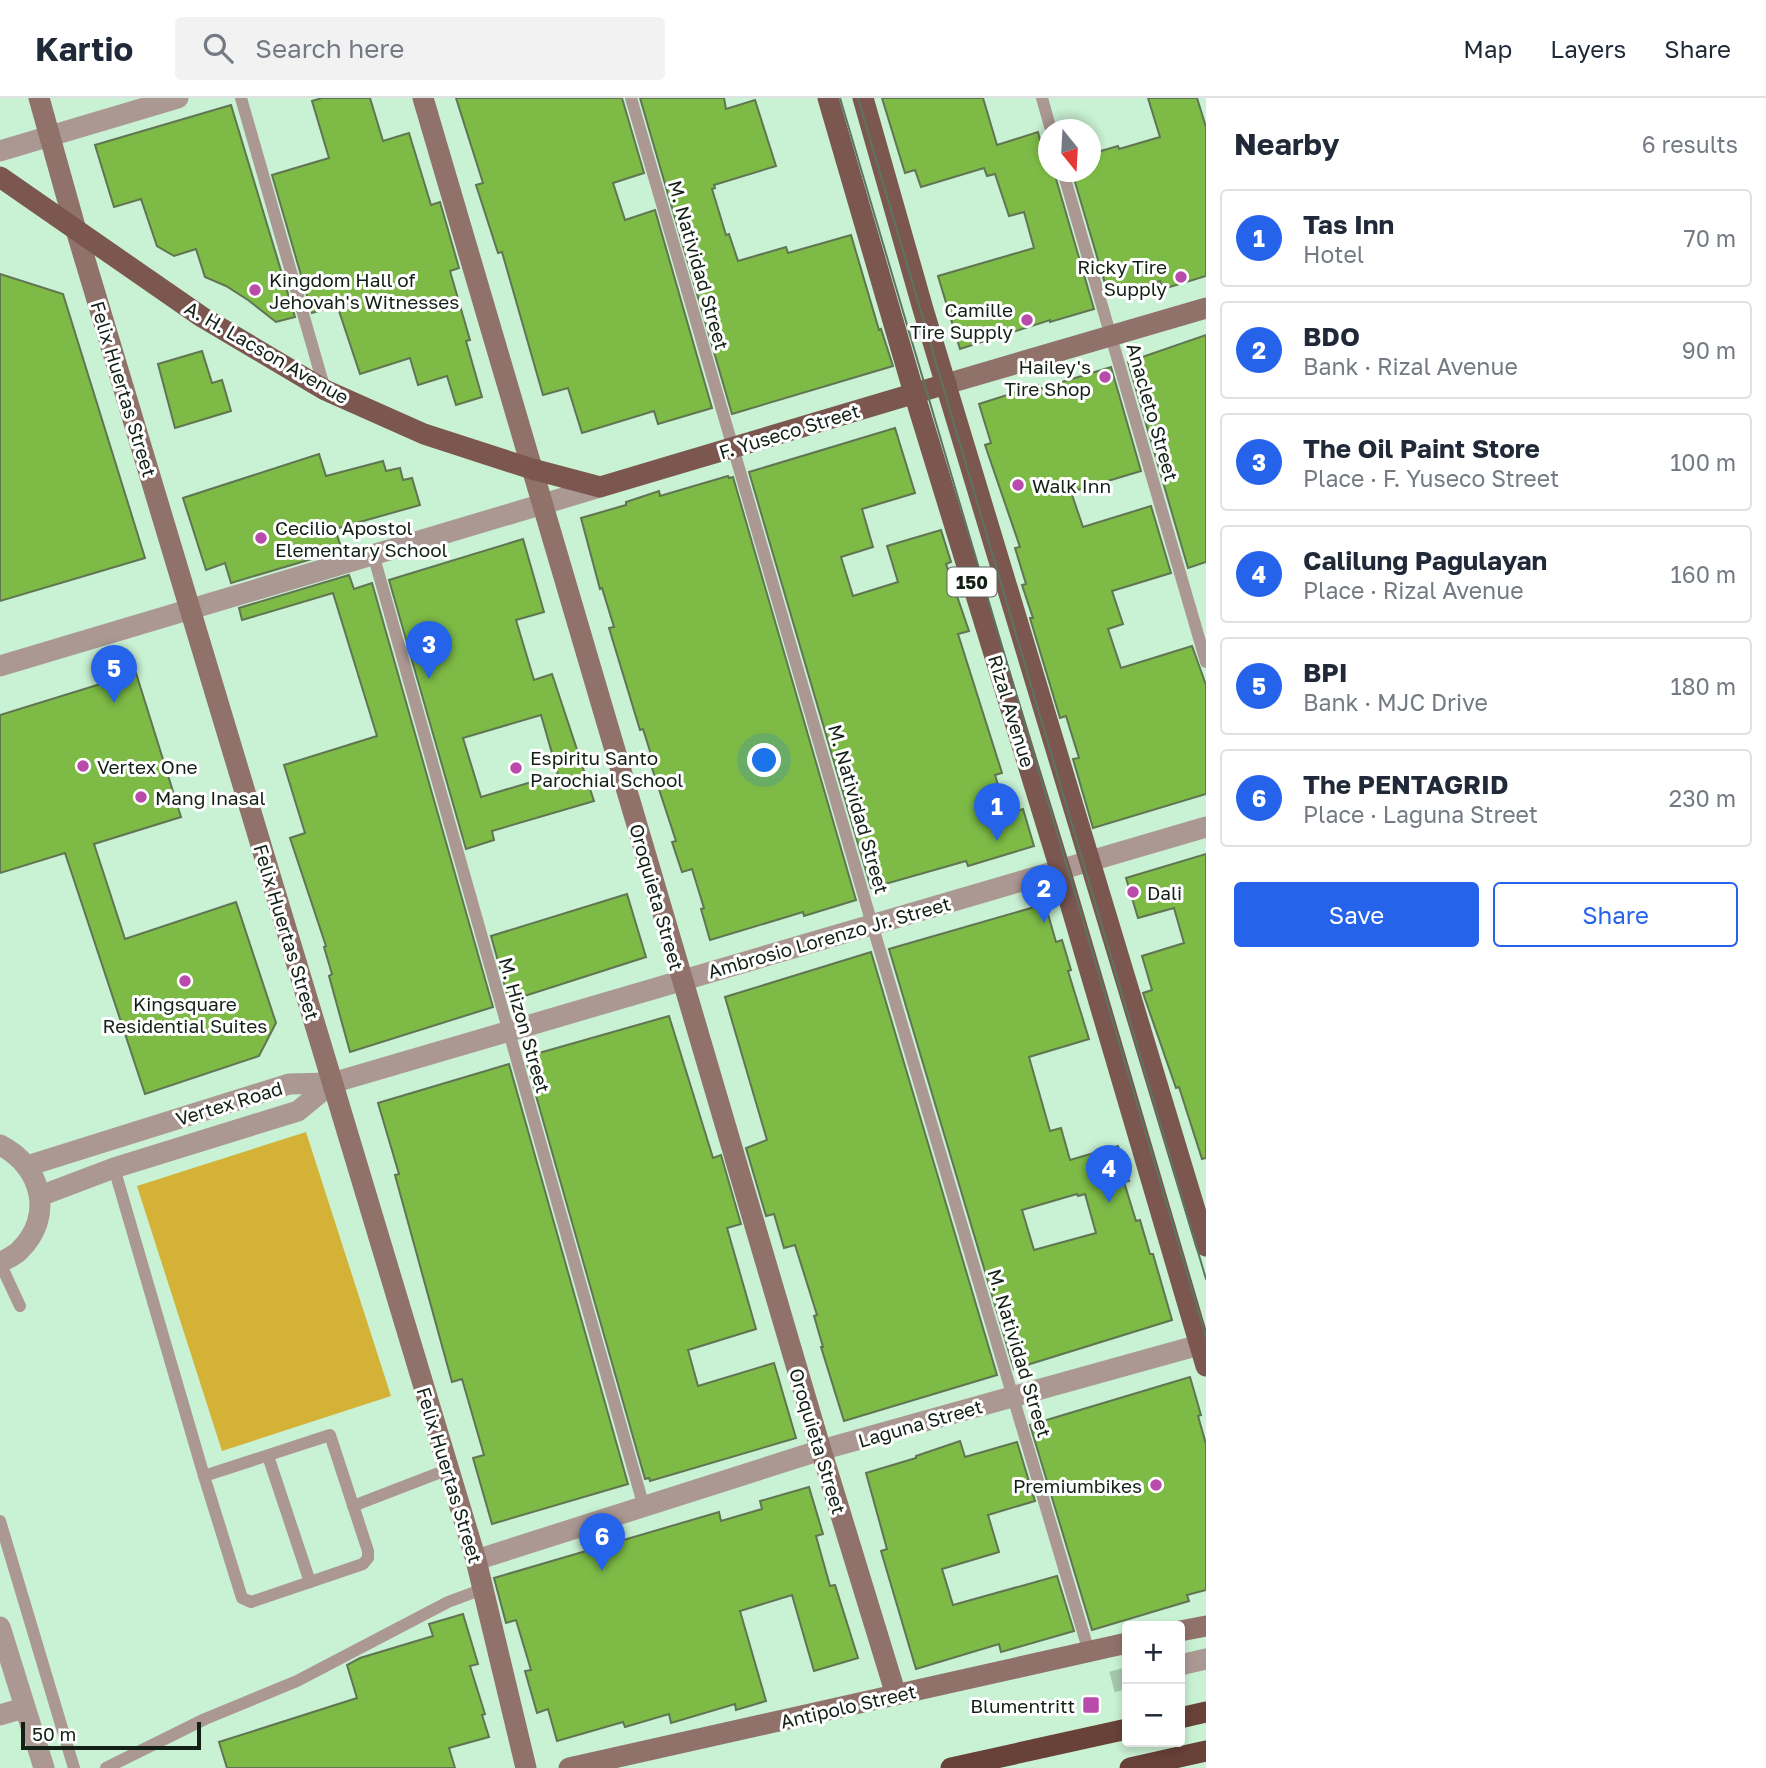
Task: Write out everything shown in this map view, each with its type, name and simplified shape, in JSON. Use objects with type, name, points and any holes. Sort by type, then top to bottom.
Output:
[{"type":"highway","points":[[1185,1717],[1206,1713]]},
{"type":"highway","points":[[951,1768],[1122,1730]]},
{"type":"highway","points":[[1130,1768],[1206,1751]]},
{"type":"main road","name":"Rizal Avenue","points":[[828,98],[914,393],[1203,1344],[1206,1366]]},
{"type":"main road","name":"Rizal Avenue","points":[[863,98],[946,384],[1206,1246]]},
{"type":"main road","name":"A. H. Lacson Avenue","points":[[0,177],[202,317],[325,390],[424,434],[532,469],[600,487]]},
{"type":"main road","name":"F. Yuseco Street","points":[[600,487],[946,384]]},
{"type":"street","name":"Felix Huertas Street","points":[[39,98],[76,230],[476,1560],[526,1768]]},
{"type":"street","points":[[0,151],[178,98]]},
{"type":"street","name":"Oroquieta Street","points":[[423,98],[821,1450],[896,1695]]},
{"type":"street","name":"F. Yuseco Street","points":[[946,384],[1206,308]]},
{"type":"street","name":"F. Yuseco Street","points":[[0,666],[600,487]]},
{"type":"street","name":"Ambrosio Lorenzo Jr. Street","points":[[331,1083],[1206,827]]},
{"type":"street","name":"Vertex Road","points":[[27,1166],[289,1084],[331,1083]]},
{"type":"street","name":"Vertex Road","points":[[40,1196],[114,1168],[299,1111],[331,1083]]},
{"type":"street","points":[[0,1145],[14,1152],[27,1166],[36,1180],[40,1196],[39,1217],[31,1236],[18,1252],[0,1263]]},
{"type":"street","name":"Laguna Street","points":[[476,1560],[821,1450],[1203,1344]]},
{"type":"street","points":[[1185,1630],[1206,1626]]},
{"type":"street","points":[[0,1627],[44,1768]]},
{"type":"street","name":"Antipolo Street","points":[[569,1768],[1122,1644]]},
{"type":"street","points":[[1185,1664],[1206,1659]]},
{"type":"street","points":[[0,1715],[24,1708]]},
{"type":"street","points":[[1168,1768],[1206,1760]]},
{"type":"lane","points":[[240,98],[325,390]]},
{"type":"lane","name":"M. Natividad Street","points":[[631,98],[872,924],[1089,1651]]},
{"type":"lane","points":[[1042,98],[1048,119]]},
{"type":"lane","name":"Anacleto Street","points":[[1066,182],[1206,662]]},
{"type":"lane","name":"M. Hizon Street","points":[[373,554],[644,1507]]},
{"type":"lane","points":[[114,1168],[204,1476],[242,1598],[251,1602],[363,1564],[368,1558],[330,1435],[204,1476]]},
{"type":"lane","points":[[0,1263],[20,1306]]},
{"type":"lane","points":[[268,1455],[310,1582]]},
{"type":"lane","points":[[353,1506],[449,1469]]},
{"type":"lane","points":[[0,1521],[74,1768]]},
{"type":"lane","points":[[106,1768],[205,1719],[297,1681],[448,1602],[483,1589]]},
{"type":"shaded area","points":[[306,1132],[391,1396],[222,1451],[137,1186]]},
{"type":"building","points":[[322,98],[370,98],[383,141],[409,133],[431,205],[440,202],[459,268],[450,271],[470,340],[466,341],[482,397],[456,405],[447,376],[418,385],[410,358],[360,374],[337,305],[312,313],[272,175],[329,158],[312,101]]},
{"type":"building","points":[[456,98],[622,98],[644,173],[613,183],[625,220],[655,210],[712,408],[658,424],[654,411],[582,433],[568,388],[543,395],[502,252],[498,253],[476,185],[483,183]]},
{"type":"building","points":[[640,98],[724,98],[726,109],[755,100],[776,166],[714,185],[715,188],[712,189],[726,235],[729,234],[738,261],[786,247],[788,253],[851,235],[879,330],[881,329],[893,366],[732,414]]},
{"type":"building","points":[[882,98],[983,98],[997,145],[1038,132],[1038,182],[1057,182],[1094,309],[960,349],[938,276],[1034,248],[1024,212],[1009,216],[995,174],[987,176],[984,168],[921,187],[915,170],[905,173]]},
{"type":"building","points":[[1148,98],[1197,98],[1206,127],[1206,276],[1163,289],[1160,281],[1109,297],[1075,182],[1101,182],[1101,151],[1118,146],[1119,149],[1160,137]]},
{"type":"building","points":[[231,105],[295,317],[276,322],[226,286],[205,277],[196,249],[174,256],[157,246],[141,199],[114,207],[95,145]]},
{"type":"building","points":[[0,274],[63,294],[145,558],[0,601]]},
{"type":"building","points":[[1206,335],[1206,562],[1188,568],[1128,362]]},
{"type":"building","points":[[202,351],[212,383],[222,380],[231,411],[175,428],[158,364]]},
{"type":"building","points":[[1111,367],[1141,471],[1071,492],[1083,527],[1151,506],[1171,573],[1112,591],[1123,624],[1108,629],[1121,668],[1192,646],[1206,685],[1206,794],[1093,828],[1073,759],[1079,758],[1066,716],[1060,718],[1030,618],[1033,618],[1022,585],[1026,584],[1015,548],[1020,547],[985,445],[991,443],[979,404],[1038,385],[1039,389]]},
{"type":"building","points":[[895,428],[915,493],[862,509],[873,547],[841,557],[853,596],[898,582],[887,546],[941,530],[951,562],[946,564],[969,631],[958,634],[1002,773],[995,775],[1007,814],[1023,809],[1034,846],[968,866],[966,861],[871,888],[749,472]]},
{"type":"building","name":"Cecilio Apostol Elementary School","points":[[319,454],[326,476],[383,461],[386,471],[400,468],[403,480],[412,478],[420,505],[335,529],[342,550],[231,583],[225,563],[206,570],[183,498]]},
{"type":"building","points":[[728,476],[733,477],[856,900],[804,916],[803,912],[710,940],[692,869],[682,872],[672,842],[676,841],[652,768],[655,767],[643,729],[640,730],[609,628],[614,627],[602,588],[600,589],[581,518],[626,505],[626,502],[659,491],[660,496]]},
{"type":"building","points":[[523,539],[544,612],[516,620],[534,680],[552,674],[594,801],[492,831],[494,840],[466,849],[389,580]],"holes":[[[541,715],[558,774],[481,797],[463,738]]]},
{"type":"building","points":[[349,575],[354,589],[372,583],[493,1007],[350,1052],[329,976],[332,974],[324,947],[326,946],[290,838],[305,833],[284,765],[377,736],[333,593],[242,620],[239,608]]},
{"type":"building","points":[[136,673],[181,817],[94,844],[125,939],[236,902],[276,1023],[259,1056],[145,1094],[65,853],[0,873],[0,715]]},
{"type":"building","points":[[1206,854],[1206,1158],[1202,1159],[1179,1087],[1176,1088],[1143,993],[1152,990],[1142,956],[1184,943],[1174,908],[1138,918],[1126,878]]},
{"type":"building","points":[[627,894],[646,957],[509,1001],[491,936]]},
{"type":"building","points":[[1045,904],[1056,942],[1062,940],[1071,970],[1068,971],[1089,1039],[1029,1057],[1050,1131],[1061,1128],[1070,1160],[1118,1146],[1129,1181],[1124,1182],[1136,1221],[1140,1220],[1150,1254],[1153,1254],[1172,1320],[1014,1369],[889,949]],"holes":[[[1077,1194],[1085,1194],[1096,1233],[1034,1250],[1022,1210]]]},
{"type":"building","points":[[871,952],[997,1375],[844,1421],[821,1347],[814,1316],[817,1315],[795,1245],[784,1248],[774,1214],[766,1216],[746,1148],[767,1140],[725,997]]},
{"type":"building","points":[[669,1016],[713,1158],[721,1155],[741,1224],[727,1228],[756,1329],[688,1350],[698,1386],[774,1363],[796,1438],[650,1481],[649,1478],[645,1479],[525,1057]]},
{"type":"building","points":[[509,1064],[628,1484],[492,1524],[473,1458],[484,1455],[462,1379],[452,1382],[378,1103]]},
{"type":"building","points":[[1190,1377],[1206,1444],[1206,1590],[1187,1595],[1189,1601],[1092,1630],[1030,1425]]},
{"type":"building","points":[[960,1441],[965,1457],[1017,1442],[1035,1501],[988,1515],[999,1552],[942,1569],[953,1605],[1057,1576],[1074,1631],[1001,1652],[999,1644],[916,1669],[881,1551],[887,1549],[866,1473]]},
{"type":"building","points":[[809,1487],[823,1534],[816,1536],[830,1586],[835,1585],[858,1658],[814,1671],[792,1595],[740,1611],[766,1701],[736,1710],[735,1704],[671,1723],[669,1714],[625,1727],[623,1722],[557,1741],[548,1709],[537,1713],[525,1671],[531,1670],[516,1620],[506,1623],[494,1578],[719,1512],[721,1521],[762,1509],[760,1501]]},
{"type":"building","points":[[463,1614],[478,1664],[470,1666],[489,1737],[449,1748],[455,1768],[227,1768],[219,1742],[357,1698],[347,1665],[360,1658],[433,1636],[429,1624]]},
{"type":"tunnel","points":[[1112,1682],[1122,1679]]},
{"type":"tram line","points":[[840,98],[1206,1337]]},
{"type":"tram line","points":[[858,98],[1206,1279]]},
{"type":"place","name":"Ricky Tire Supply","points":[[1181,277]]},
{"type":"place","name":"Kingdom Hall of Jehovah's Witnesses","points":[[255,290]]},
{"type":"place","name":"Camille Tire Supply","points":[[1027,320]]},
{"type":"place","name":"Hailey's Tire Shop","points":[[1105,377]]},
{"type":"place","name":"Walk Inn","points":[[1018,485]]},
{"type":"place","name":"Cecilio Apostol Elementary School","points":[[261,538]]},
{"type":"place","name":"The Oil Paint Store","points":[[429,679]]},
{"type":"place","name":"BPI","points":[[114,703]]},
{"type":"place","name":"Vertex One","points":[[83,766]]},
{"type":"place","name":"Espiritu Santo Parochial School","points":[[516,768]]},
{"type":"place","name":"Mang Inasal","points":[[141,797]]},
{"type":"place","name":"Tas Inn","points":[[997,841]]},
{"type":"place","name":"Dali","points":[[1133,892]]},
{"type":"place","name":"BDO","points":[[1044,923]]},
{"type":"place","name":"Kingsquare Residential Suites","points":[[185,981]]},
{"type":"place","name":"Calilung Pagulayan","points":[[1109,1203]]},
{"type":"place","name":"Premiumbikes","points":[[1156,1485]]},
{"type":"place","name":"The PENTAGRID","points":[[602,1571]]},
{"type":"place","name":"Blumentritt","points":[[1091,1705]]}]
